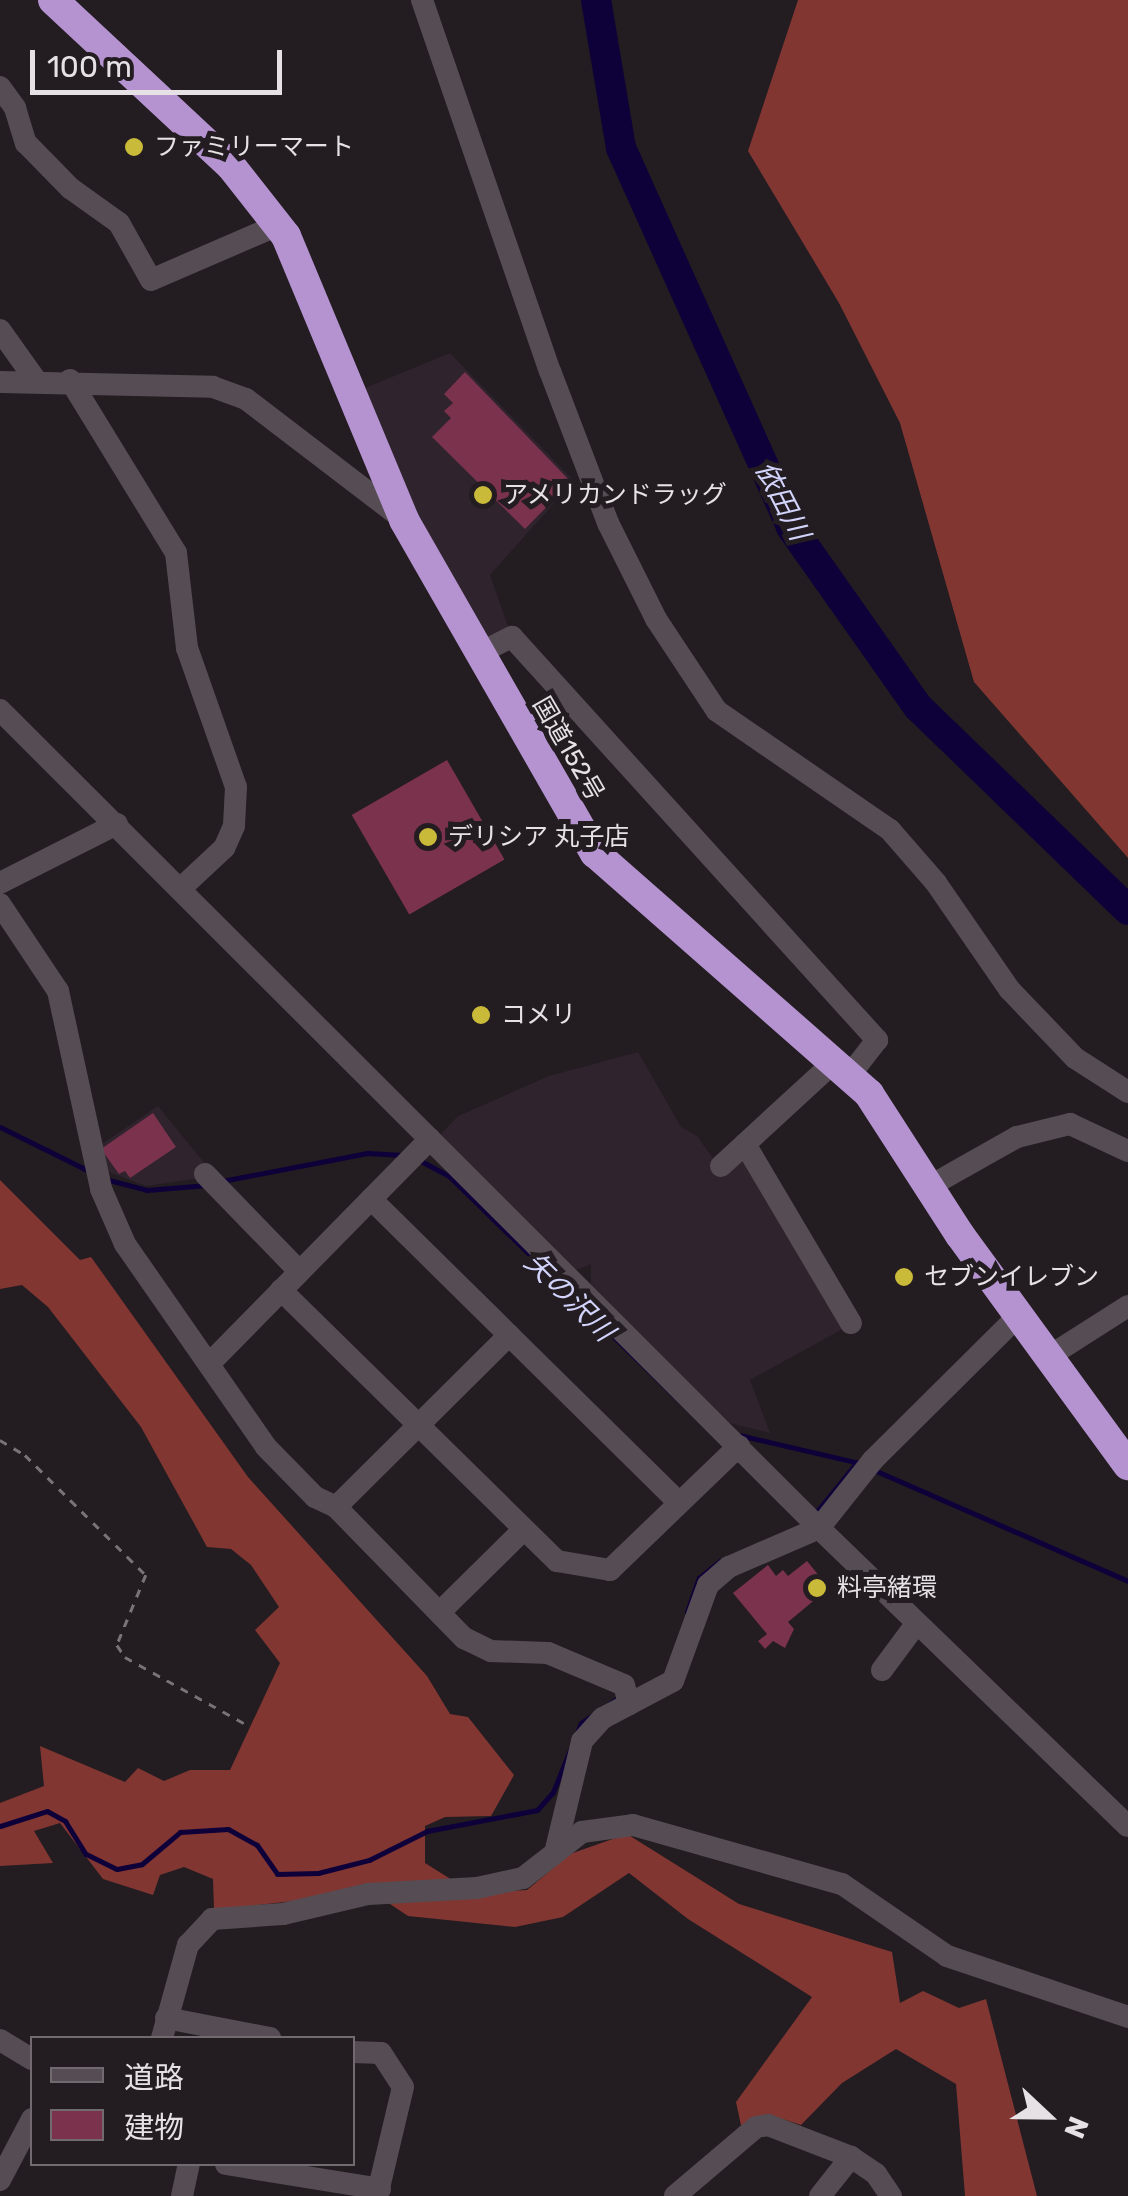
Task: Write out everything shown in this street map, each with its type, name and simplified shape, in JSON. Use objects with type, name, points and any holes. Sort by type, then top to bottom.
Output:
[{"type":"highway","name":"国道152号","points":[[53,0],[232,166],[278,225],[335,346],[404,520],[596,853],[652,910],[841,1069],[886,1114],[1018,1316],[1128,1464]]},
{"type":"street","points":[[422,0],[550,371],[608,523],[656,619],[718,710],[890,830],[936,883],[1009,990],[1076,1058],[1128,1092]]},
{"type":"street","points":[[0,87],[15,108],[26,143],[70,188],[119,223],[150,280],[278,225]]},
{"type":"street","points":[[0,330],[35,379]]},
{"type":"street","points":[[0,382],[35,379],[213,387],[246,399],[404,520]]},
{"type":"street","points":[[70,380],[176,553],[187,648],[236,786],[234,826],[224,848],[180,889]]},
{"type":"street","points":[[478,654],[512,637],[877,1040],[721,1166]]},
{"type":"street","points":[[0,710],[180,889],[418,1151],[730,1437],[916,1624],[1128,1826]]},
{"type":"street","points":[[0,883],[117,824]]},
{"type":"street","points":[[0,904],[8,937],[58,991],[101,1189],[125,1244],[292,1477],[336,1507],[464,1638],[491,1651],[548,1653],[627,1698]]},
{"type":"street","points":[[930,1186],[1018,1137],[1070,1124],[1128,1152]]},
{"type":"street","points":[[745,1144],[851,1323]]},
{"type":"street","points":[[210,1363],[418,1151]]},
{"type":"street","points":[[209,1180],[298,1270]]},
{"type":"street","points":[[371,1199],[678,1502]]},
{"type":"street","points":[[281,1290],[550,1558],[604,1572],[678,1502],[730,1437]]},
{"type":"street","points":[[1048,1357],[1128,1306]]},
{"type":"street","points":[[554,1853],[574,1754],[590,1729],[627,1698],[673,1681],[702,1594],[717,1576],[814,1522],[1018,1316]]},
{"type":"street","points":[[336,1507],[509,1335]]},
{"type":"street","points":[[440,1612],[521,1532]]},
{"type":"street","points":[[882,1670],[916,1624]]},
{"type":"street","points":[[249,2036],[164,2028],[188,1944],[212,1919],[283,1914],[368,1894],[477,1888],[523,1878],[582,1832],[633,1825],[771,1860],[842,1884],[947,1956],[1128,2017]]},
{"type":"street","points":[[0,2040],[30,2057]]},
{"type":"street","points":[[237,2166],[378,2192],[403,2086],[382,2053],[355,2052]]},
{"type":"street","points":[[0,2180],[30,2123]]},
{"type":"street","points":[[675,2196],[756,2127],[778,2126],[850,2157],[876,2174],[891,2196]]},
{"type":"street","points":[[820,2196],[850,2157]]},
{"type":"street","points":[[182,2196],[190,2166]]},
{"type":"path","points":[[0,1440],[25,1456],[146,1574],[120,1651],[246,1725]]},
{"type":"shaded area","points":[[798,0],[1128,0],[1128,858],[974,682],[900,423],[839,303],[748,151]]},
{"type":"shaded area","name":"アメリカンドラッグ","points":[[450,353],[574,481],[490,575],[510,632],[485,647],[423,533],[365,388]]},
{"type":"shaded area","points":[[638,1052],[681,1127],[697,1136],[721,1170],[746,1150],[848,1326],[750,1380],[770,1433],[730,1423],[591,1289],[591,1264],[571,1272],[437,1138],[458,1116],[549,1076]]},
{"type":"shaded area","points":[[158,1106],[215,1176],[146,1186],[103,1170],[99,1146]]},
{"type":"shaded area","points":[[0,1180],[80,1260],[91,1257],[248,1477],[427,1676],[450,1714],[468,1717],[514,1775],[491,1816],[445,1817],[425,1826],[425,1863],[473,1893],[527,1890],[570,1854],[627,1834],[739,1904],[892,1952],[900,2003],[923,1991],[959,2008],[986,1999],[1037,2196],[965,2196],[956,2084],[896,2049],[842,2083],[801,2125],[767,2114],[742,2130],[736,2102],[812,1997],[688,1919],[629,1873],[563,1917],[515,1927],[408,1916],[372,1892],[214,1910],[213,1879],[184,1867],[160,1875],[153,1895],[103,1879],[60,1823],[34,1831],[53,1863],[0,1866],[0,1803],[44,1786],[40,1746],[125,1782],[138,1768],[164,1781],[190,1770],[230,1770],[280,1663],[255,1630],[279,1607],[251,1565],[231,1549],[207,1547],[141,1427],[48,1307],[22,1285],[0,1289]]},
{"type":"building","points":[[465,372],[571,482],[525,529],[432,437],[451,418],[444,411],[453,403],[444,394]]},
{"type":"building","name":"デリシア 丸子店","points":[[447,760],[505,860],[409,915],[352,815]]},
{"type":"building","points":[[153,1113],[176,1147],[130,1178],[125,1171],[119,1174],[101,1149]]},
{"type":"building","points":[[807,1561],[829,1588],[788,1622],[794,1629],[785,1648],[773,1641],[765,1649],[758,1641],[767,1634],[733,1593],[768,1565],[776,1576],[783,1570],[788,1576]]},
{"type":"waterway","name":"依田川","points":[[596,0],[621,148],[791,527],[918,707],[1128,910]]},
{"type":"waterway","name":"矢の沢川","points":[[0,1127],[91,1172]]},
{"type":"waterway","name":"矢の沢川","points":[[222,1181],[367,1153],[403,1155]]},
{"type":"waterway","name":"矢の沢川","points":[[419,1160],[449,1176],[708,1429]]},
{"type":"waterway","name":"矢の沢川","points":[[105,1179],[147,1190],[207,1185]]},
{"type":"waterway","name":"矢の沢川","points":[[739,1435],[859,1463]]},
{"type":"waterway","points":[[814,1515],[857,1462]]},
{"type":"waterway","name":"矢の沢川","points":[[874,1470],[1128,1581]]},
{"type":"waterway","points":[[687,1612],[699,1578],[720,1561]]},
{"type":"waterway","points":[[0,1826],[47,1811],[65,1821],[86,1854],[117,1869],[142,1864],[180,1832],[228,1829],[257,1845],[277,1874],[318,1873],[369,1860],[427,1831],[537,1810],[553,1792],[581,1723],[621,1696]]},
{"type":"place","name":"ファミリーマート","points":[[134,147]]},
{"type":"place","name":"アメリカンドラッグ","points":[[483,495]]},
{"type":"place","name":"デリシア 丸子店","points":[[428,837]]},
{"type":"place","name":"コメリ","points":[[481,1015]]},
{"type":"place","name":"セブンイレブン","points":[[904,1277]]},
{"type":"place","name":"料亭緒環","points":[[817,1588]]}]
